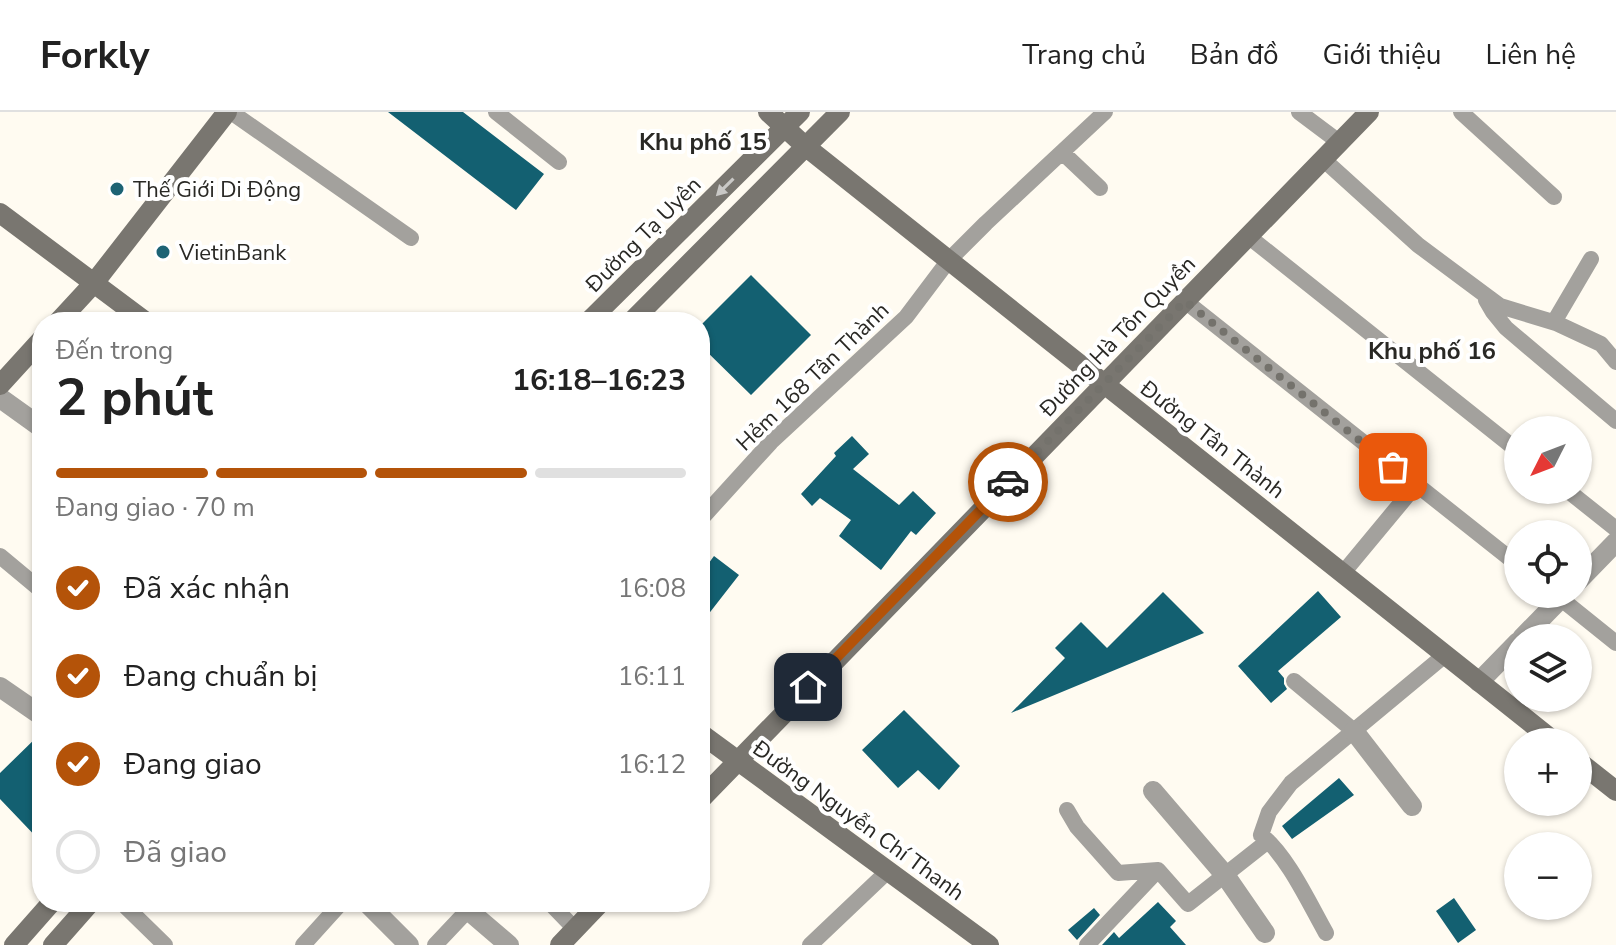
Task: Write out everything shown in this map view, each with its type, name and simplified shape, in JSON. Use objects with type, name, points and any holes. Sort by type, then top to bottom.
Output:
[{"type":"street","points":[[67,312],[94,283],[229,112]]},
{"type":"street","name":"Đường Tân Thành","points":[[768,112],[793,119],[805,146],[1537,728]]},
{"type":"street","points":[[641,312],[840,112]]},
{"type":"street","name":"Đường Hà Tôn Quyền","points":[[710,790],[1369,112]]},
{"type":"street","name":"Đường Tạ Uyên","points":[[598,312],[793,119]]},
{"type":"street","points":[[0,213],[133,312]]},
{"type":"street","points":[[0,385],[32,350]]},
{"type":"street","points":[[0,398],[32,421]]},
{"type":"street","points":[[1592,567],[1616,542]]},
{"type":"street","points":[[1534,624],[1548,608]]},
{"type":"street","points":[[1479,682],[1504,656]]},
{"type":"street","points":[[0,687],[32,709]]},
{"type":"street","points":[[1354,731],[1412,806]]},
{"type":"street","name":"Đường Nguyễn Chí Thanh","points":[[710,740],[989,945]]},
{"type":"street","points":[[1592,772],[1616,791]]},
{"type":"street","points":[[1153,791],[1225,875],[1265,933]]},
{"type":"street","points":[[14,945],[43,912]]},
{"type":"street","points":[[53,945],[82,912]]},
{"type":"street","points":[[376,912],[409,945]]},
{"type":"street","points":[[471,912],[509,945]]},
{"type":"street","points":[[570,939],[593,912]]},
{"type":"lane","points":[[229,112],[411,238]]},
{"type":"lane","points":[[496,112],[559,162]]},
{"type":"lane","name":"Hẻm 168 Tân Thành","points":[[710,509],[771,442],[906,317],[949,260],[1105,112]]},
{"type":"lane","points":[[1299,112],[1339,142]]},
{"type":"lane","points":[[1461,112],[1554,197]]},
{"type":"lane","points":[[1063,153],[1100,188]]},
{"type":"lane","points":[[1323,159],[1418,245],[1500,306],[1554,322],[1601,344],[1616,362]]},
{"type":"lane","points":[[1248,236],[1504,440]]},
{"type":"lane","points":[[1554,322],[1591,259]]},
{"type":"lane","points":[[1482,292],[1506,328],[1616,421]]},
{"type":"lane","points":[[1185,301],[1504,554]]},
{"type":"lane","points":[[1343,573],[1416,485]]},
{"type":"lane","points":[[1585,504],[1616,529]]},
{"type":"lane","points":[[0,556],[32,583]]},
{"type":"lane","points":[[1575,608],[1616,643]]},
{"type":"lane","points":[[1158,870],[1188,904],[1264,838],[1269,812],[1291,783],[1445,655]]},
{"type":"lane","points":[[1294,681],[1354,731]]},
{"type":"lane","points":[[1067,810],[1077,827],[1118,873],[1158,870]]},
{"type":"lane","points":[[1264,838],[1292,873],[1326,933]]},
{"type":"lane","points":[[1087,945],[1158,870]]},
{"type":"lane","points":[[810,945],[888,871]]},
{"type":"lane","points":[[131,912],[165,945]]},
{"type":"lane","points":[[303,945],[333,912]]},
{"type":"lane","points":[[435,945],[460,912]]},
{"type":"lane","points":[[555,912],[570,939]]},
{"type":"building","points":[[388,112],[463,112],[544,174],[516,210]]},
{"type":"building","points":[[751,275],[811,335],[751,395],[710,355],[710,316]]},
{"type":"building","points":[[852,436],[869,454],[853,469],[899,505],[913,491],[936,513],[916,535],[911,531],[881,570],[839,536],[851,520],[820,498],[812,506],[801,494]]},
{"type":"building","points":[[714,556],[739,575],[710,612],[710,561]]},
{"type":"building","points":[[1318,591],[1341,617],[1278,671],[1287,689],[1271,703],[1238,666]]},
{"type":"building","points":[[1163,592],[1204,633],[1011,713],[1065,658],[1055,648],[1081,622],[1107,648]]},
{"type":"building","points":[[904,710],[960,766],[939,790],[918,770],[898,788],[862,750]]},
{"type":"building","points":[[32,742],[32,833],[0,799],[0,773]]},
{"type":"building","points":[[1339,778],[1354,795],[1292,839],[1282,826]]},
{"type":"building","points":[[1454,898],[1476,930],[1458,943],[1436,911]]},
{"type":"building","points":[[1158,902],[1176,921],[1170,927],[1186,945],[1102,945],[1114,932],[1119,938]]},
{"type":"building","points":[[1094,908],[1100,915],[1077,940],[1068,930]]},
{"type":"way so far","points":[[1008,482],[1185,301],[1393,467]]},
{"type":"place","name":"Thế Giới Di Động","points":[[117,189]]},
{"type":"place","name":"VietinBank","points":[[163,252]]},
{"type":"district","name":"Khu phố 15","points":[[703,142]]},
{"type":"district","name":"Khu phố 16","points":[[1432,351]]},
{"type":"route","points":[[808,687],[1008,482]]}]
